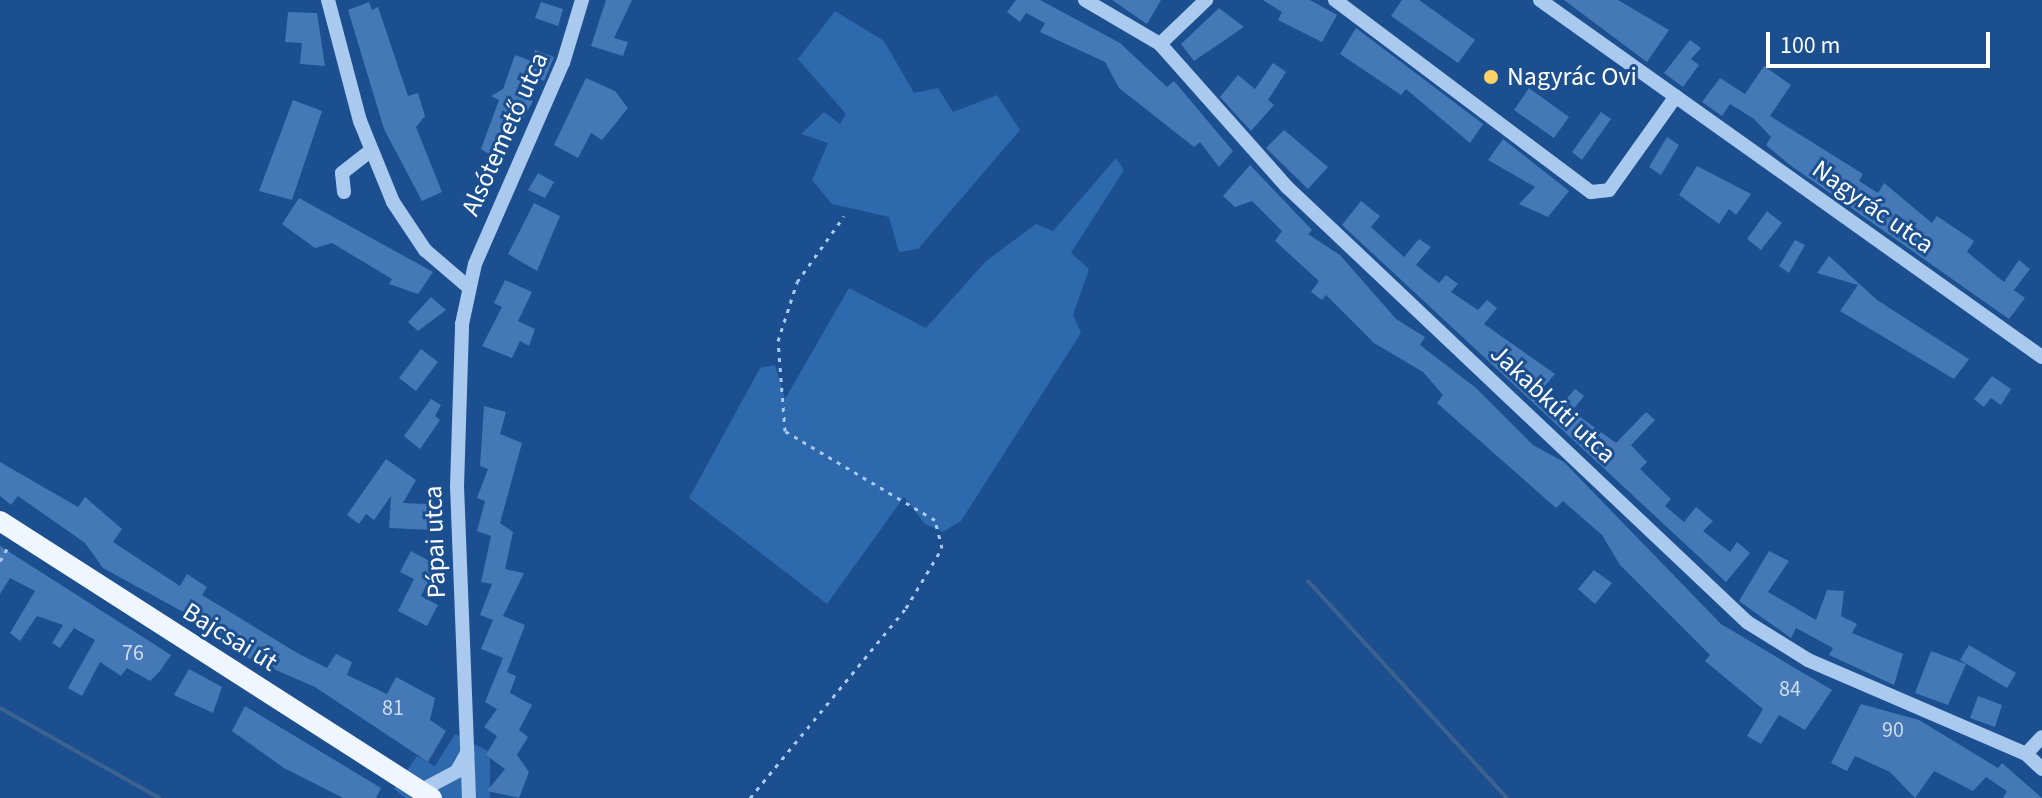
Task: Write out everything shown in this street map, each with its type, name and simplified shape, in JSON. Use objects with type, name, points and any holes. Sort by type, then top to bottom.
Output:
[{"type":"main road","name":"Bajcsai út","points":[[0,521],[427,794]]},
{"type":"street","points":[[328,0],[371,150],[413,236],[467,286]]},
{"type":"street","name":"Alsótemető utca","points":[[467,286],[563,63],[582,0]]},
{"type":"street","name":"Jakabkúti utca","points":[[1085,0],[1160,44],[1287,187],[1747,622],[1808,660],[2026,754],[2042,769]]},
{"type":"street","points":[[1160,44],[1206,0]]},
{"type":"street","points":[[1335,0],[1598,194],[1609,190],[1676,96]]},
{"type":"street","name":"Nagyrác utca","points":[[1540,0],[2042,357]]},
{"type":"street","points":[[344,192],[342,173],[371,150]]},
{"type":"street","name":"Pápai utca","points":[[467,286],[457,487],[469,798]]},
{"type":"street","points":[[2026,754],[2042,737]]},
{"type":"street","points":[[427,794],[457,771],[468,749]]},
{"type":"path","points":[[750,798],[906,608],[942,548],[935,520],[785,431],[778,341],[797,282],[844,216]]},
{"type":"shaded area","points":[[835,11],[884,41],[914,93],[938,88],[953,112],[997,95],[1020,130],[918,249],[899,252],[889,217],[832,204],[812,180],[828,143],[801,134],[824,112],[840,124],[846,114],[798,59]]},
{"type":"shaded area","points":[[1116,158],[1124,170],[1071,253],[1089,269],[1073,315],[1081,333],[961,521],[943,532],[925,524],[904,497],[827,604],[689,498],[760,368],[775,365],[785,399],[849,288],[926,328],[986,261],[1036,224],[1053,231]]},
{"type":"shaded area","points":[[455,734],[490,752],[490,798],[405,798],[394,789],[417,756],[435,766]]},
{"type":"building","points":[[606,0],[632,0],[614,38],[628,42],[623,56],[591,46]]},
{"type":"building","points":[[1016,0],[1040,0],[1120,43],[1167,87],[1174,81],[1233,151],[1219,167],[1200,142],[1194,147],[1119,88],[1105,62],[1040,32],[1045,23],[1026,13],[1020,22],[1007,12]]},
{"type":"building","points":[[1112,0],[1161,0],[1147,24]]},
{"type":"building","points":[[1263,0],[1310,0],[1337,15],[1322,42],[1278,20],[1282,12]]},
{"type":"building","name":"Nagyrác Ovi","points":[[1402,0],[1419,0],[1475,40],[1458,63],[1391,16]]},
{"type":"building","points":[[1564,0],[1618,0],[1669,30],[1647,62]]},
{"type":"building","points":[[369,2],[372,10],[378,7],[408,96],[418,93],[425,116],[416,127],[442,192],[422,201],[384,129],[348,10]]},
{"type":"building","points":[[541,2],[563,9],[558,26],[535,18]]},
{"type":"building","points":[[1219,8],[1244,27],[1194,61],[1181,44]]},
{"type":"building","points":[[288,12],[317,13],[325,66],[300,64],[302,43],[285,42]]},
{"type":"building","points":[[1356,28],[1483,124],[1470,143],[1406,89],[1401,95],[1340,54]]},
{"type":"building","points":[[1690,40],[1701,48],[1691,59],[1699,65],[1683,87],[1664,73]]},
{"type":"building","points":[[535,50],[554,57],[544,81],[534,77],[523,98],[533,101],[500,161],[481,149],[499,100],[491,96],[503,89],[515,55],[531,61]]},
{"type":"building","points":[[1273,63],[1286,72],[1268,100],[1274,105],[1251,131],[1220,97],[1238,75],[1255,89]]},
{"type":"building","points":[[1764,66],[1791,85],[1770,116],[1863,174],[1859,181],[1878,193],[1884,183],[1932,223],[1937,216],[1974,241],[1967,252],[2004,282],[2019,260],[2030,269],[2014,290],[2025,298],[2009,319],[1790,165],[1766,145],[1771,137],[1754,119],[1730,104],[1722,116],[1702,102],[1720,78],[1745,94]]},
{"type":"building","points":[[586,78],[615,91],[628,108],[602,140],[591,133],[578,158],[554,145]]},
{"type":"building","points":[[1529,88],[1569,117],[1554,138],[1514,110]]},
{"type":"building","points":[[293,100],[322,111],[292,200],[259,191]]},
{"type":"building","points":[[1601,112],[1611,119],[1582,160],[1572,152]]},
{"type":"building","points":[[1284,130],[1328,167],[1308,189],[1266,148]]},
{"type":"building","points":[[1667,137],[1679,145],[1661,175],[1649,167]]},
{"type":"building","points":[[1503,139],[1569,191],[1548,217],[1519,204],[1535,187],[1488,160]]},
{"type":"building","points":[[1250,165],[1312,230],[1308,234],[1340,255],[1396,319],[1425,337],[1420,345],[1476,388],[1533,445],[1564,462],[1721,624],[1832,690],[1805,730],[1779,715],[1761,744],[1747,736],[1763,709],[1705,661],[1710,655],[1620,565],[1602,535],[1563,501],[1556,508],[1437,403],[1443,395],[1423,372],[1374,343],[1326,295],[1322,300],[1311,292],[1319,281],[1275,241],[1282,231],[1252,201],[1235,207],[1223,196]]},
{"type":"building","points":[[1697,166],[1751,194],[1736,215],[1729,209],[1719,224],[1679,195]]},
{"type":"building","points":[[538,173],[554,182],[545,198],[528,190]]},
{"type":"building","points":[[299,198],[433,272],[418,294],[389,284],[392,279],[332,243],[315,248],[282,224]]},
{"type":"building","points":[[1361,201],[1380,216],[1371,227],[1404,257],[1419,239],[1431,247],[1416,265],[1439,283],[1446,275],[1458,284],[1451,292],[1478,310],[1487,300],[1497,308],[1484,324],[1555,374],[1543,388],[1561,405],[1575,389],[1584,396],[1572,411],[1616,443],[1646,412],[1655,420],[1631,445],[1647,462],[1640,469],[1671,499],[1665,506],[1684,522],[1696,507],[1713,521],[1703,531],[1730,552],[1737,542],[1750,553],[1726,582],[1342,225]]},
{"type":"building","points":[[534,203],[560,216],[537,271],[508,254]]},
{"type":"building","points":[[1767,211],[1782,223],[1761,250],[1747,239]]},
{"type":"building","points":[[1795,240],[1805,245],[1789,273],[1779,266]]},
{"type":"building","points":[[1829,256],[1877,300],[1969,359],[1954,379],[1840,311],[1858,285],[1817,273]]},
{"type":"building","points":[[505,280],[532,292],[518,321],[535,329],[529,346],[520,341],[512,358],[482,346],[502,307],[494,303]]},
{"type":"building","points":[[431,297],[446,310],[418,331],[408,322]]},
{"type":"building","points":[[421,349],[438,362],[416,391],[399,378]]},
{"type":"building","points":[[1992,376],[2011,389],[2001,405],[1991,398],[1984,407],[1974,399]]},
{"type":"building","points":[[431,399],[441,405],[435,416],[440,420],[420,449],[404,436]]},
{"type":"building","points":[[484,406],[506,412],[500,434],[522,443],[500,523],[513,532],[505,569],[524,573],[503,616],[525,625],[507,672],[516,676],[510,693],[532,705],[519,730],[528,737],[517,755],[529,772],[519,798],[487,791],[505,769],[486,755],[497,736],[484,727],[497,709],[485,702],[503,658],[481,649],[493,620],[480,615],[492,584],[481,582],[491,536],[477,531],[485,501],[477,498],[488,469],[480,466]]},
{"type":"building","points":[[386,459],[416,480],[403,503],[427,504],[433,530],[389,528],[391,496],[374,520],[366,514],[359,524],[347,515]]},
{"type":"building","points":[[0,462],[78,507],[85,497],[122,529],[113,542],[180,586],[187,574],[207,587],[202,595],[299,654],[327,668],[336,654],[352,662],[347,675],[387,694],[396,677],[435,698],[430,720],[446,731],[428,762],[315,687],[246,657],[223,642],[227,636],[103,568],[85,543],[18,496],[11,505],[0,496]]},
{"type":"building","points":[[0,546],[171,655],[160,671],[150,681],[127,668],[121,676],[100,662],[82,696],[68,688],[95,640],[74,628],[60,648],[52,643],[63,625],[37,616],[20,641],[10,633],[35,591],[10,578],[0,594]]},
{"type":"building","points":[[411,551],[437,565],[421,596],[438,605],[427,626],[398,611],[414,579],[400,572]]},
{"type":"building","points":[[1769,551],[1789,561],[1768,592],[1816,620],[1827,590],[1844,591],[1841,616],[1857,624],[1852,633],[1903,654],[1894,685],[1829,655],[1833,648],[1796,628],[1791,638],[1739,601]]},
{"type":"building","points":[[1594,570],[1612,583],[1595,604],[1578,589]]},
{"type":"building","points":[[1969,645],[2016,673],[2007,688],[1960,660]]},
{"type":"building","points":[[1931,651],[1966,664],[1948,705],[1915,693]]},
{"type":"building","points":[[189,669],[222,687],[213,713],[174,695]]},
{"type":"building","points":[[1978,696],[2002,705],[1995,727],[1970,718]]},
{"type":"building","points":[[1861,704],[1919,720],[1998,768],[2002,763],[2042,798],[2003,798],[2007,791],[1986,777],[1973,791],[1934,771],[1915,798],[1890,772],[1855,756],[1847,771],[1831,763]]},
{"type":"building","points":[[245,706],[381,788],[376,798],[343,798],[284,768],[232,731]]},
{"type":"waterway","points":[[1308,581],[1507,798]]},
{"type":"waterway","points":[[0,708],[159,798]]},
{"type":"place","name":"Nagyrác Ovi","points":[[1491,77]]}]
